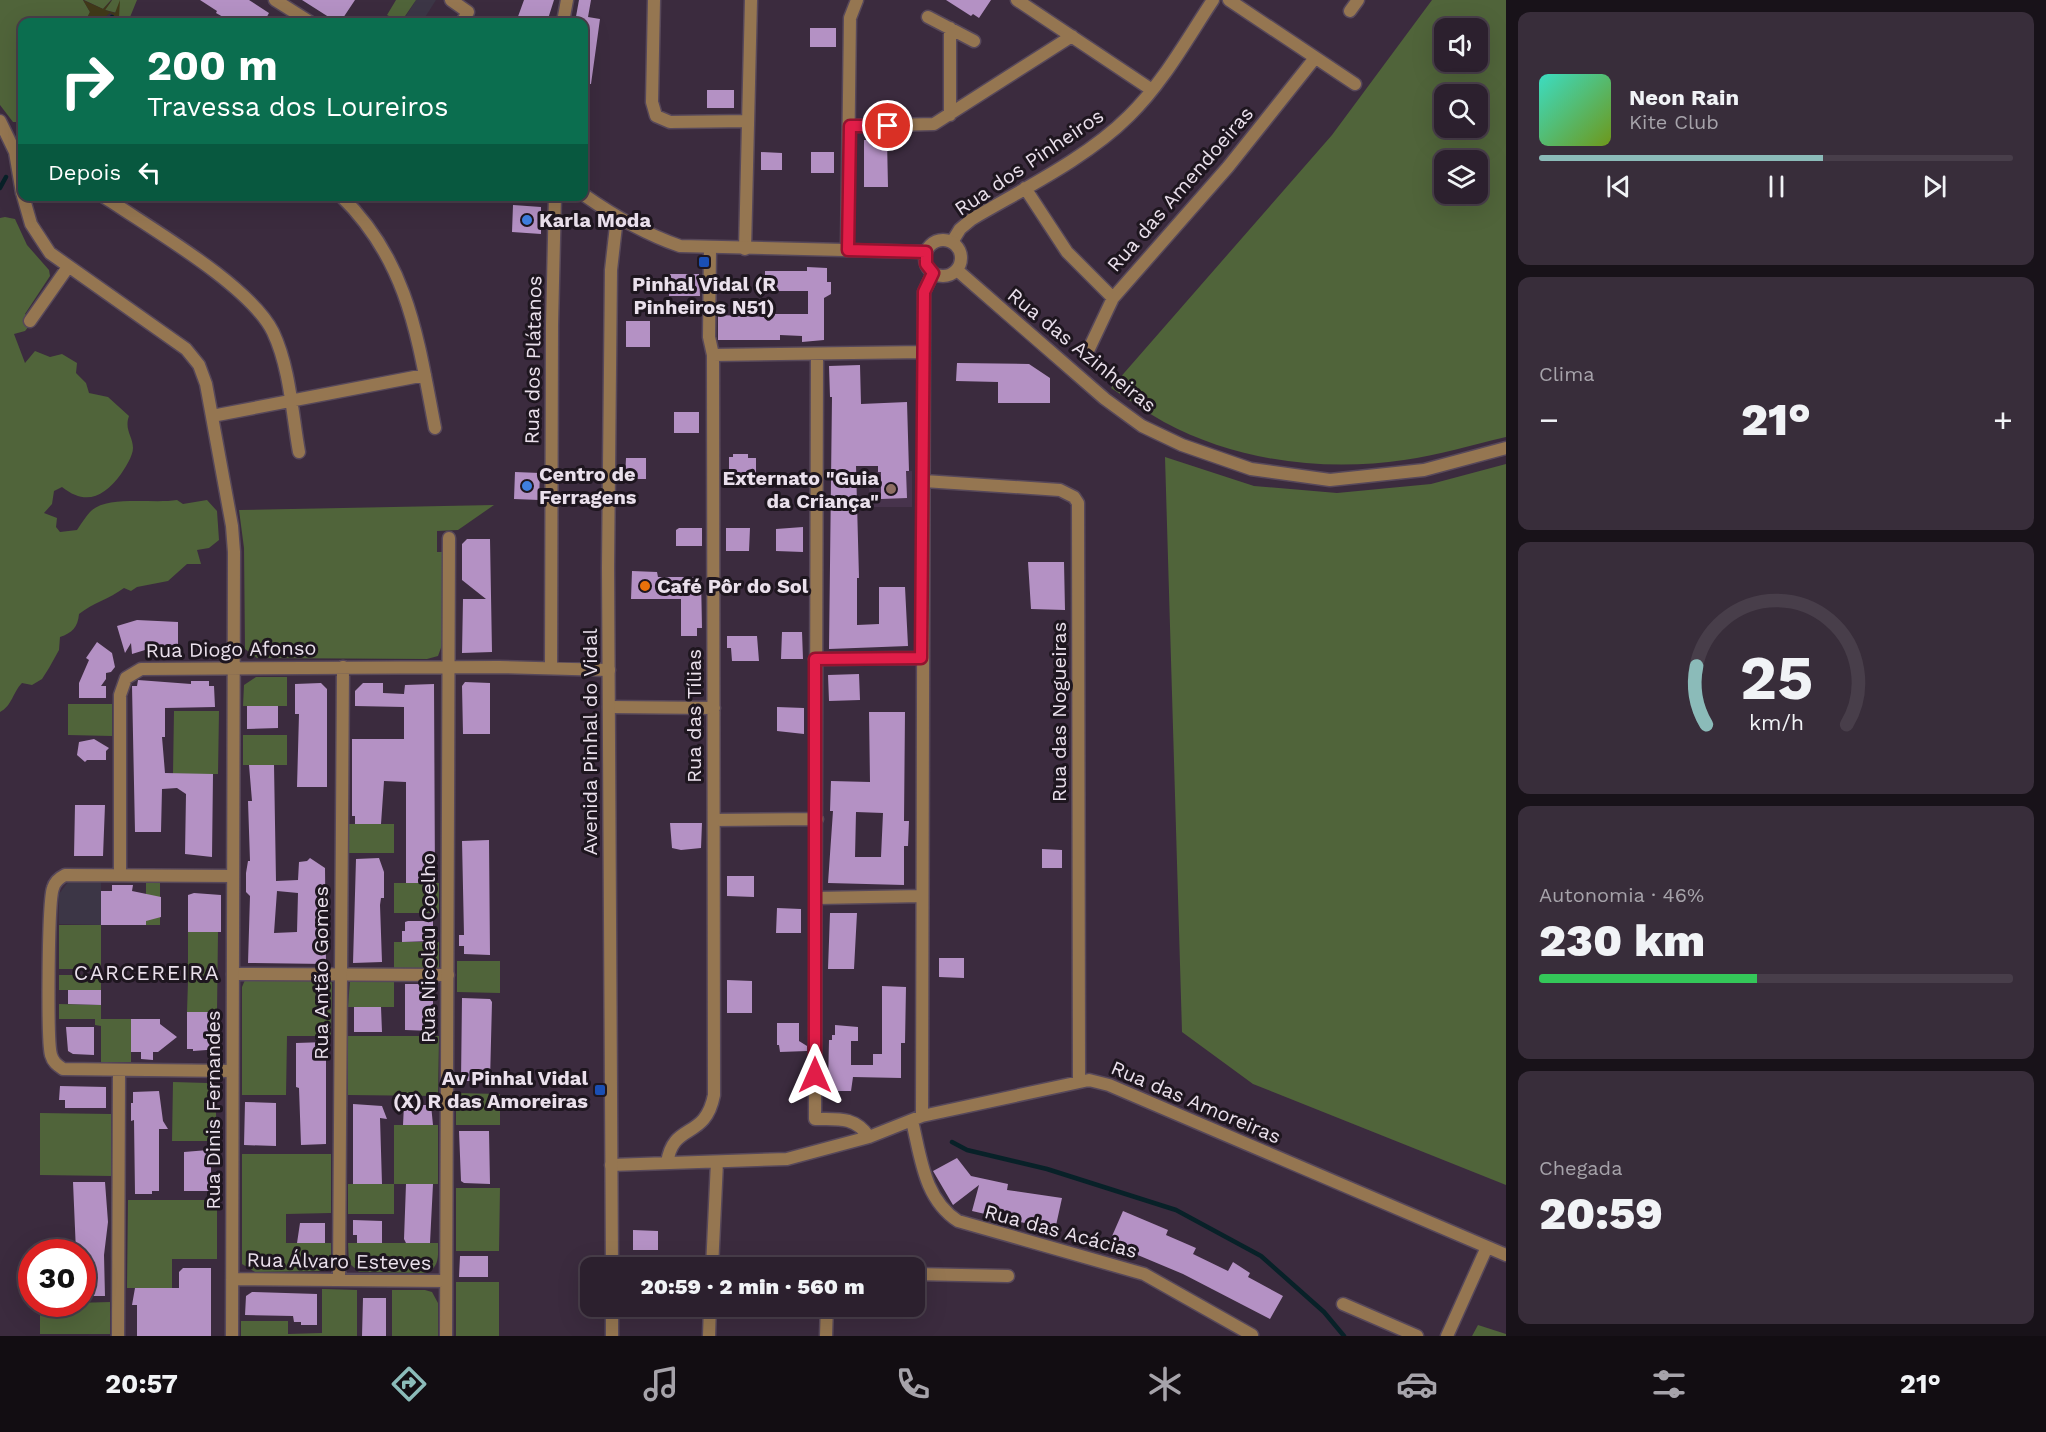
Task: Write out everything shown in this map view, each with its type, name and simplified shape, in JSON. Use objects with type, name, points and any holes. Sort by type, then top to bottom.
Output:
[{"type":"street","points":[[275,0],[304,18]]},
{"type":"street","points":[[451,0],[468,12],[464,18]]},
{"type":"street","points":[[564,18],[567,0]]},
{"type":"street","points":[[654,0],[652,102],[656,116],[670,122],[748,122]]},
{"type":"street","points":[[745,249],[751,0]]},
{"type":"street","points":[[1017,0],[1035,5],[1072,36],[1152,90]]},
{"type":"street","name":"Rua dos Pinheiros","points":[[952,242],[960,229],[972,219],[1105,137],[1130,115],[1152,90],[1213,0]]},
{"type":"street","points":[[1229,0],[1355,84]]},
{"type":"street","points":[[1350,11],[1358,0]]},
{"type":"street","points":[[848,250],[850,18],[855,2]]},
{"type":"street","points":[[928,17],[974,41]]},
{"type":"street","points":[[950,28],[950,115]]},
{"type":"street","points":[[850,126],[926,126],[950,115],[1072,36]]},
{"type":"street","name":"Rua das Amendoeiras","points":[[1087,353],[1113,298],[1228,167],[1316,58]]},
{"type":"street","name":"Rua Dinis Fernandes","points":[[0,121],[15,152],[18,168]]},
{"type":"street","points":[[1024,188],[1067,252],[1113,298]]},
{"type":"street","points":[[588,198],[617,217],[680,246],[710,249],[926,252]]},
{"type":"street","name":"Rua Dinis Fernandes","points":[[25,201],[36,235],[50,253],[193,356],[203,374],[212,416],[232,526],[234,667],[232,1336]]},
{"type":"street","points":[[110,201],[235,287],[256,307],[273,332],[298,452]]},
{"type":"street","points":[[345,201],[370,229],[400,279],[416,324],[435,428]]},
{"type":"street","name":"Rua dos Plátanos","points":[[551,668],[552,325],[555,201]]},
{"type":"street","name":"Avenida Pinhal do Vidal","points":[[612,1257],[609,707],[610,270],[617,217]]},
{"type":"street","points":[[937,241],[952,242],[960,252],[962,259],[957,270],[945,276],[933,273],[926,264],[926,252],[937,241]]},
{"type":"street","name":"Rua das Tílias","points":[[668,1163],[672,1144],[683,1134],[703,1123],[711,1107],[714,708],[713,355],[709,337],[710,249]]},
{"type":"street","points":[[30,321],[68,267]]},
{"type":"street","name":"Rua das Azinheiras","points":[[957,270],[1105,399],[1142,426],[1182,445],[1251,469],[1330,480],[1425,470],[1506,448]]},
{"type":"street","name":"Rua das Acácias","points":[[933,273],[924,292],[922,896],[917,1118],[931,1193],[940,1207],[958,1221],[1144,1274],[1252,1335]]},
{"type":"street","points":[[713,355],[924,352]]},
{"type":"street","points":[[817,354],[815,1119],[850,1120],[859,1124],[868,1137]]},
{"type":"street","points":[[212,416],[425,375]]},
{"type":"street","name":"Rua das Nogueiras","points":[[924,481],[1060,490],[1074,497],[1078,503],[1079,1081]]},
{"type":"street","name":"Rua Nicolau Coelho","points":[[446,1336],[449,538]]},
{"type":"street","points":[[815,659],[921,658]]},
{"type":"street","name":"Rua Antão Gomes","points":[[339,1279],[343,667]]},
{"type":"street","name":"Rua Diogo Afonso","points":[[120,873],[122,686],[126,678],[141,669],[499,667],[609,670]]},
{"type":"street","points":[[609,707],[714,708]]},
{"type":"street","points":[[714,820],[817,819]]},
{"type":"street","points":[[232,1071],[71,1071],[57,1065],[50,1051],[50,972],[52,893],[57,879],[72,874],[120,873],[233,876]]},
{"type":"street","points":[[817,898],[922,896]]},
{"type":"street","points":[[233,974],[448,975]]},
{"type":"street","points":[[118,1336],[119,1072]]},
{"type":"street","name":"Rua das Amoreiras","points":[[611,1165],[787,1159],[868,1137],[917,1118],[1089,1080],[1109,1085],[1506,1255]]},
{"type":"street","points":[[713,1257],[717,1162]]},
{"type":"street","points":[[1447,1336],[1487,1247]]},
{"type":"street","points":[[925,1274],[1008,1276]]},
{"type":"street","name":"Rua Álvaro Esteves","points":[[232,1279],[446,1281]]},
{"type":"street","points":[[1343,1305],[1417,1336]]},
{"type":"street","points":[[612,1317],[612,1336]]},
{"type":"street","points":[[709,1336],[710,1317]]},
{"type":"street","points":[[826,1317],[826,1336]]},
{"type":"shaded area","points":[[416,0],[436,0],[425,18],[405,18]]},
{"type":"shaded area","name":"Externato \"Guia da Criança\"","points":[[912,471],[912,507],[869,507],[869,472]]},
{"type":"shaded area","points":[[68,882],[101,882],[101,925],[59,924],[59,894]]},
{"type":"green space","points":[[0,0],[83,0],[90,12],[87,18],[18,18],[18,122],[13,122],[0,105]]},
{"type":"green space","points":[[84,0],[111,0],[103,9]]},
{"type":"green space","points":[[112,0],[137,0],[130,18],[119,17],[119,6],[117,13],[105,10]]},
{"type":"green space","points":[[396,0],[416,0],[404,18],[393,18],[387,15]]},
{"type":"green space","points":[[1432,0],[1506,0],[1506,437],[1404,460],[1343,465],[1312,464],[1250,454],[1221,446],[1164,422],[1111,388],[1332,135]]},
{"type":"green space","points":[[0,218],[15,219],[27,245],[49,270],[50,276],[25,314],[33,321],[25,331],[14,334],[25,363],[35,351],[50,357],[62,354],[77,363],[76,373],[86,383],[89,393],[108,397],[129,416],[128,429],[133,444],[133,451],[127,465],[108,488],[94,496],[87,497],[71,493],[62,487],[54,491],[52,504],[44,513],[57,518],[56,527],[60,532],[77,530],[91,511],[108,503],[177,500],[183,504],[207,500],[217,511],[219,540],[209,548],[197,550],[201,564],[187,564],[168,581],[137,587],[131,591],[124,588],[79,614],[74,629],[60,637],[59,650],[42,679],[32,685],[22,683],[7,706],[0,712]]},
{"type":"green space","points":[[1165,457],[1254,486],[1337,493],[1431,484],[1506,464],[1506,1185],[1253,1084],[1182,1032]]},
{"type":"green space","points":[[494,505],[458,530],[437,531],[437,552],[443,552],[442,645],[438,656],[427,659],[257,658],[245,649],[244,548],[239,510]]},
{"type":"green space","points":[[256,677],[287,677],[287,706],[243,706],[244,685]]},
{"type":"green space","points":[[68,704],[112,704],[112,736],[68,735]]},
{"type":"green space","points":[[174,711],[219,711],[218,774],[173,774]]},
{"type":"green space","points":[[243,735],[287,735],[287,765],[243,765]]},
{"type":"green space","points":[[349,824],[394,824],[394,853],[349,853]]},
{"type":"green space","points":[[146,882],[160,882],[160,925],[146,925]]},
{"type":"green space","points":[[394,883],[439,883],[439,913],[394,913]]},
{"type":"green space","points":[[59,925],[101,925],[101,969],[59,969]]},
{"type":"green space","points":[[188,932],[218,932],[217,1012],[187,1012],[188,981],[182,970],[188,963]]},
{"type":"green space","points":[[394,942],[439,942],[439,972],[394,972]]},
{"type":"green space","points":[[457,961],[500,961],[500,993],[457,992]]},
{"type":"green space","points":[[59,975],[101,975],[101,990],[59,990]]},
{"type":"green space","points":[[394,977],[394,1007],[348,1007],[350,980]]},
{"type":"green space","points":[[328,978],[332,983],[331,1036],[287,1036],[286,1095],[242,1095],[242,987],[245,980]]},
{"type":"green space","points":[[59,1004],[101,1005],[101,1019],[131,1019],[131,1062],[101,1062],[101,1026],[95,1025],[95,1019],[59,1019]]},
{"type":"green space","points":[[348,1036],[439,1036],[438,1096],[348,1095]]},
{"type":"green space","points":[[173,1082],[207,1083],[215,1086],[217,1141],[172,1141]]},
{"type":"green space","points":[[456,1093],[500,1094],[500,1125],[456,1125]]},
{"type":"green space","points":[[40,1113],[111,1114],[111,1176],[40,1175]]},
{"type":"green space","points":[[394,1125],[438,1125],[438,1184],[394,1184]]},
{"type":"green space","points":[[242,1154],[331,1154],[331,1213],[286,1214],[286,1243],[331,1243],[331,1261],[324,1271],[255,1272],[242,1264]]},
{"type":"green space","points":[[348,1184],[394,1184],[394,1214],[348,1214]]},
{"type":"green space","points":[[456,1188],[500,1188],[499,1251],[456,1251]]},
{"type":"green space","points":[[128,1200],[217,1200],[217,1259],[172,1259],[172,1288],[127,1288]]},
{"type":"green space","points":[[348,1243],[438,1243],[437,1261],[430,1271],[425,1273],[359,1272],[349,1263]]},
{"type":"green space","points":[[456,1282],[499,1282],[499,1336],[456,1336]]},
{"type":"green space","points":[[322,1289],[357,1290],[357,1336],[241,1336],[241,1321],[288,1321],[288,1334],[322,1333]]},
{"type":"green space","points":[[392,1290],[432,1292],[438,1303],[438,1336],[392,1336]]},
{"type":"green space","points":[[96,1302],[110,1302],[110,1334],[40,1334],[40,1317],[96,1317]]},
{"type":"green space","points":[[1478,1325],[1506,1334],[1506,1336],[1472,1336]]},
{"type":"sand","points":[[83,0],[103,9],[112,0],[105,10],[115,13],[120,0],[120,18],[110,13],[104,18],[87,18],[90,12]]},
{"type":"building","points":[[200,0],[249,0],[269,13],[266,18],[225,18],[216,13],[217,11]]},
{"type":"building","points":[[302,0],[355,0],[343,18],[330,18]]},
{"type":"building","points":[[524,0],[554,0],[548,18],[517,18]]},
{"type":"building","points":[[579,0],[591,0],[588,17],[600,19],[591,84],[588,84],[588,18],[576,18]]},
{"type":"building","points":[[946,0],[991,0],[979,18],[973,14],[971,16]]},
{"type":"building","points":[[810,28],[836,28],[836,47],[810,47]]},
{"type":"building","points":[[707,90],[734,90],[734,108],[707,108]]},
{"type":"building","points":[[864,140],[887,140],[888,187],[864,187]]},
{"type":"building","points":[[761,152],[782,153],[782,170],[761,170]]},
{"type":"building","points":[[811,152],[834,152],[834,173],[811,173]]},
{"type":"building","name":"Karla Moda","points":[[513,205],[541,207],[541,234],[512,232]]},
{"type":"building","points":[[807,267],[827,268],[827,282],[831,282],[831,294],[824,298],[824,340],[802,342],[802,336],[780,335],[780,340],[718,340],[718,315],[771,317],[771,314],[808,314],[808,291],[765,291],[765,271],[807,271]]},
{"type":"building","points":[[670,274],[699,274],[700,296],[669,296]]},
{"type":"building","points":[[626,321],[650,321],[650,347],[626,347]]},
{"type":"building","points":[[957,363],[1029,364],[1050,378],[1050,403],[998,403],[998,382],[956,381]]},
{"type":"building","points":[[860,365],[861,404],[907,402],[909,471],[906,471],[907,498],[881,499],[881,472],[878,472],[878,466],[856,466],[859,578],[857,578],[857,625],[879,624],[879,587],[905,587],[908,646],[829,649],[832,397],[830,397],[829,366]]},
{"type":"building","points":[[674,412],[699,412],[699,433],[674,433]]},
{"type":"building","points":[[733,454],[748,454],[748,458],[756,458],[756,474],[729,474],[729,457],[733,457]]},
{"type":"building","points":[[626,458],[646,458],[646,479],[625,479]]},
{"type":"building","name":"Centro de Ferragens","points":[[515,472],[540,473],[539,500],[514,499]]},
{"type":"building","points":[[803,527],[803,552],[776,551],[776,529]]},
{"type":"building","points":[[702,528],[702,546],[676,546],[676,530]]},
{"type":"building","points":[[726,528],[750,528],[749,551],[726,551]]},
{"type":"building","points":[[467,539],[490,539],[492,652],[462,653],[463,599],[486,599],[462,580],[462,544]]},
{"type":"building","points":[[1028,562],[1064,562],[1065,610],[1031,609]]},
{"type":"building","points":[[632,571],[657,572],[658,577],[701,577],[702,628],[697,628],[697,636],[681,636],[681,599],[631,599]]},
{"type":"building","points":[[137,620],[178,622],[178,653],[158,653],[158,646],[132,654],[131,643],[125,653],[117,626]]},
{"type":"building","points":[[782,632],[802,632],[803,659],[781,659]]},
{"type":"building","points":[[727,636],[757,636],[759,661],[732,661],[731,648],[727,648]]},
{"type":"building","points":[[97,642],[112,653],[115,667],[111,672],[106,673],[106,679],[101,686],[106,686],[106,698],[79,698],[79,683],[89,660],[86,658]]},
{"type":"building","points":[[859,674],[860,700],[829,701],[828,675]]},
{"type":"building","points":[[138,680],[191,684],[191,681],[209,681],[209,686],[214,686],[215,707],[165,708],[165,737],[162,737],[165,773],[213,774],[212,857],[185,854],[186,794],[177,788],[162,789],[161,832],[135,832],[132,686],[137,686]]},
{"type":"building","points":[[465,682],[490,683],[490,734],[463,734],[462,686]]},
{"type":"building","points":[[321,683],[327,689],[327,787],[297,787],[299,714],[295,714],[295,684]]},
{"type":"building","points":[[363,683],[383,683],[383,693],[404,694],[405,685],[434,684],[435,883],[406,883],[406,782],[384,781],[381,824],[355,824],[355,816],[352,816],[352,739],[404,739],[404,707],[355,706],[355,691]]},
{"type":"building","points":[[247,706],[278,706],[278,728],[247,729]]},
{"type":"building","points":[[777,707],[804,708],[804,734],[777,731]]},
{"type":"building","points":[[869,712],[905,712],[904,821],[909,821],[908,846],[904,846],[904,885],[828,883],[833,811],[830,811],[831,781],[870,782]],"holes":[[[856,812],[883,813],[881,857],[855,857]]]},
{"type":"building","points":[[94,739],[109,748],[106,751],[106,760],[87,760],[85,762],[77,755],[79,742]]},
{"type":"building","points":[[249,765],[274,765],[276,881],[298,880],[299,862],[310,858],[325,868],[326,964],[248,963],[250,896],[246,892],[246,873],[248,861],[250,861],[248,801],[252,801]],"holes":[[[277,891],[298,893],[297,932],[274,933]]]},
{"type":"building","points":[[75,805],[105,805],[103,856],[74,856]]},
{"type":"building","points":[[670,823],[702,823],[701,848],[681,850],[672,848]]},
{"type":"building","points":[[489,840],[490,955],[464,954],[464,946],[459,946],[459,935],[464,935],[462,841]]},
{"type":"building","points":[[1042,849],[1062,850],[1062,868],[1042,868]]},
{"type":"building","points":[[379,858],[384,872],[384,898],[381,898],[380,905],[382,962],[353,963],[356,859]]},
{"type":"building","points":[[727,876],[754,876],[754,897],[727,896]]},
{"type":"building","points":[[112,885],[133,885],[132,891],[161,897],[161,917],[146,921],[146,925],[101,925],[101,891],[112,891]]},
{"type":"building","points":[[194,893],[221,895],[221,932],[188,932],[188,895]]},
{"type":"building","points":[[777,908],[801,909],[801,933],[776,933]]},
{"type":"building","points":[[830,913],[857,913],[854,969],[828,969]]},
{"type":"building","points":[[433,921],[433,941],[402,942],[402,931],[405,931],[405,922]]},
{"type":"building","points":[[939,958],[964,958],[964,978],[939,977]]},
{"type":"building","points":[[727,980],[752,981],[752,1013],[727,1013]]},
{"type":"building","points":[[405,984],[433,984],[433,1031],[405,1030]]},
{"type":"building","points":[[882,986],[906,987],[905,1043],[901,1043],[901,1078],[853,1077],[851,1091],[833,1091],[833,1085],[828,1085],[829,1040],[832,1040],[832,1035],[835,1035],[835,1025],[858,1027],[858,1041],[851,1041],[851,1065],[873,1065],[873,1054],[882,1054]]},
{"type":"building","points":[[68,990],[101,990],[101,1005],[68,1004]]},
{"type":"building","points":[[462,998],[490,999],[492,1002],[490,1081],[461,1081]]},
{"type":"building","points":[[354,1007],[381,1007],[382,1032],[354,1032]]},
{"type":"building","points":[[187,1012],[220,1012],[220,1049],[193,1051],[193,1049],[187,1049]]},
{"type":"building","points":[[131,1019],[160,1019],[160,1024],[177,1037],[158,1052],[153,1052],[153,1060],[141,1059],[141,1052],[131,1052]]},
{"type":"building","points":[[777,1023],[799,1023],[799,1041],[807,1046],[807,1051],[780,1052],[779,1045],[777,1045]]},
{"type":"building","points":[[66,1027],[94,1027],[94,1055],[73,1054],[68,1051]]},
{"type":"building","points":[[326,1042],[326,1144],[301,1145],[299,1088],[296,1087],[296,1043]]},
{"type":"building","points":[[60,1086],[106,1087],[106,1108],[65,1108],[65,1100],[59,1100]]},
{"type":"building","points":[[159,1091],[163,1121],[168,1129],[159,1129],[159,1191],[152,1191],[152,1194],[135,1194],[134,1120],[131,1121],[133,1092]]},
{"type":"building","points":[[245,1102],[276,1103],[276,1146],[244,1145]]},
{"type":"building","points":[[353,1104],[382,1106],[387,1119],[380,1118],[382,1184],[353,1184]]},
{"type":"building","points":[[404,1105],[431,1105],[433,1125],[403,1125]]},
{"type":"building","points":[[459,1131],[489,1131],[490,1184],[461,1181]]},
{"type":"building","points":[[208,1150],[211,1162],[211,1191],[184,1191],[184,1152]]},
{"type":"building","points":[[957,1158],[971,1176],[1008,1184],[1007,1190],[1062,1198],[1055,1230],[972,1211],[979,1185],[953,1205],[933,1171]]},
{"type":"building","points":[[73,1182],[105,1182],[108,1222],[104,1255],[105,1296],[96,1296],[96,1239],[75,1239]]},
{"type":"building","points":[[406,1184],[433,1184],[430,1243],[406,1243],[404,1239]]},
{"type":"building","points":[[1123,1211],[1168,1230],[1166,1235],[1196,1248],[1193,1254],[1228,1271],[1233,1262],[1250,1273],[1248,1277],[1283,1296],[1270,1319],[1183,1274],[1109,1243]]},
{"type":"building","points":[[353,1220],[382,1221],[382,1243],[357,1243],[357,1235],[353,1235]]},
{"type":"building","points":[[300,1223],[325,1223],[325,1243],[297,1243]]},
{"type":"building","points":[[633,1230],[658,1231],[658,1250],[633,1250]]},
{"type":"building","points":[[460,1256],[488,1256],[488,1277],[459,1277]]},
{"type":"building","points":[[183,1268],[211,1268],[211,1336],[137,1336],[137,1305],[132,1305],[135,1288],[179,1288],[179,1272]]},
{"type":"building","points":[[252,1292],[317,1294],[317,1325],[301,1325],[301,1322],[294,1322],[293,1316],[245,1315],[246,1296]]},
{"type":"building","points":[[363,1298],[386,1298],[386,1336],[362,1336]]},
{"type":"waterway","points":[[0,188],[6,177]]},
{"type":"waterway","points":[[952,1142],[967,1150],[1047,1169],[1176,1210],[1261,1256],[1324,1312],[1344,1336]]},
{"type":"place","name":"Karla Moda","points":[[527,220]]},
{"type":"place","name":"Pinhal Vidal (R Pinheiros N51)","points":[[704,262]]},
{"type":"place","name":"Centro de Ferragens","points":[[527,486]]},
{"type":"place","name":"Externato \"Guia da Criança\"","points":[[891,489]]},
{"type":"place","name":"Café Pôr do Sol","points":[[645,586]]},
{"type":"place","name":"Av Pinhal Vidal (X) R das Amoreiras","points":[[600,1090]]},
{"type":"district","name":"CARCEREIRA","points":[[147,972]]},
{"type":"route","points":[[815,1075],[817,878],[815,659],[921,658],[924,292],[933,273],[926,264],[926,252],[848,250],[850,126],[888,126]]}]
